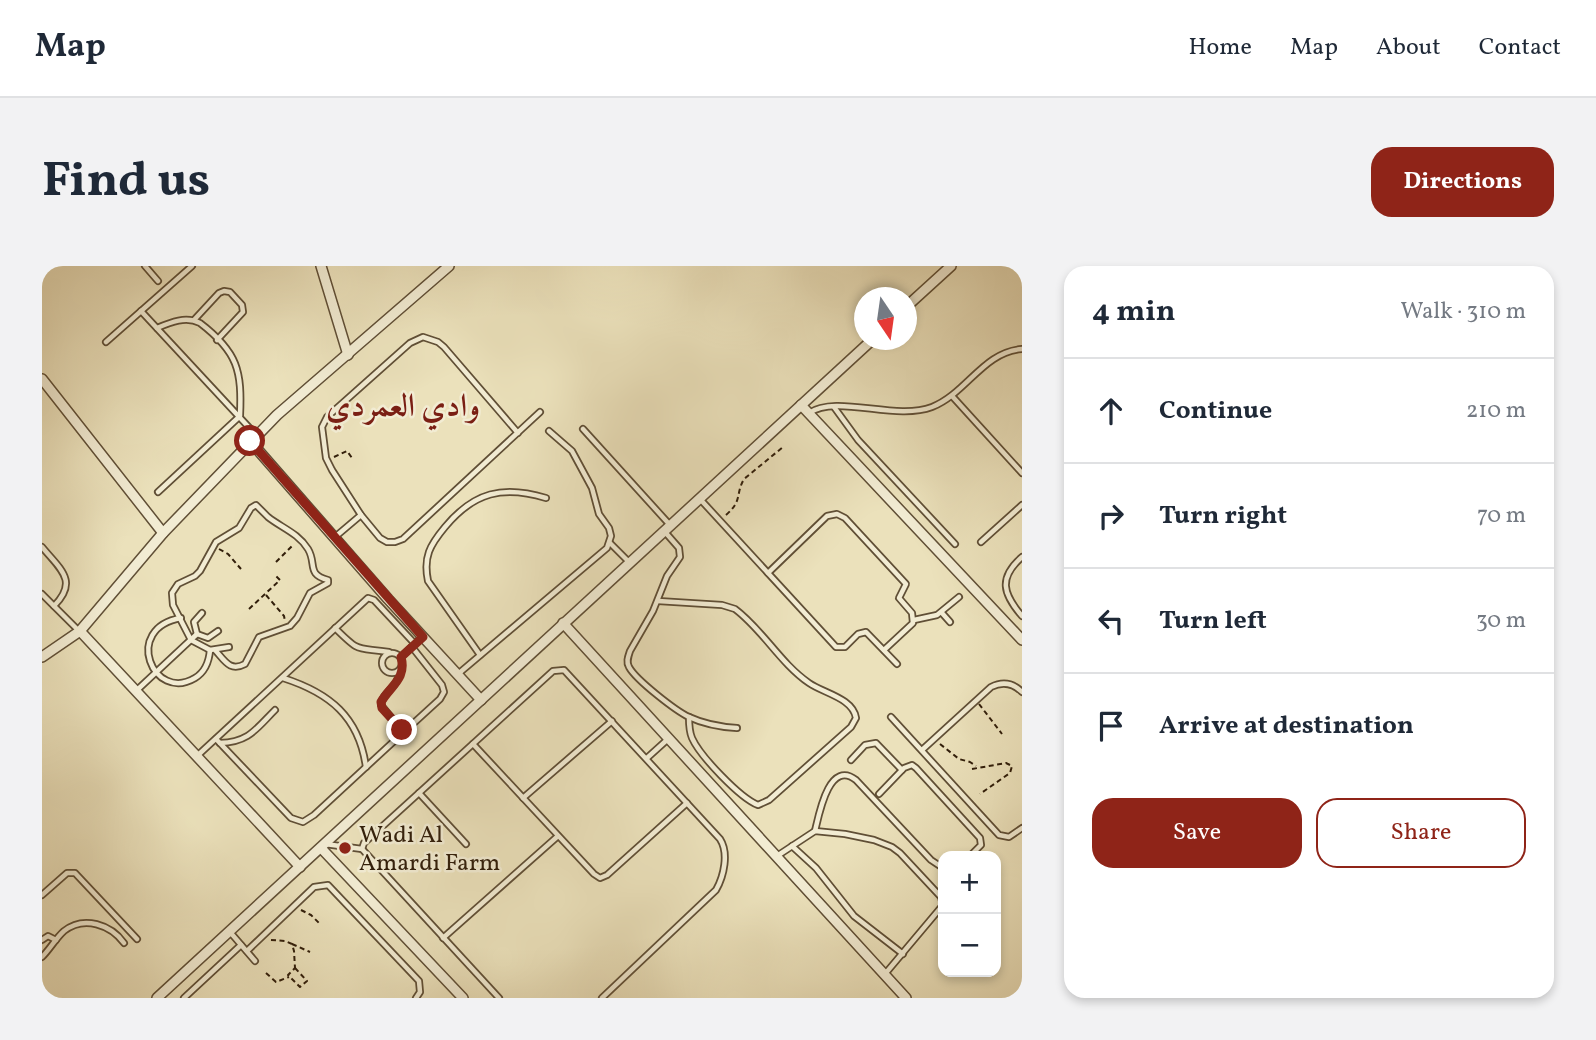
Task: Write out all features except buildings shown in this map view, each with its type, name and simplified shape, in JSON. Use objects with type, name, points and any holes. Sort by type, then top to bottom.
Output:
[{"type":"street","points":[[321,266],[348,355]]},
{"type":"street","points":[[917,297],[951,266]]},
{"type":"street","points":[[42,657],[80,631],[163,533],[253,438],[443,268]]},
{"type":"street","points":[[157,998],[861,350]]},
{"type":"street","points":[[42,379],[163,533]]},
{"type":"street","points":[[801,405],[1022,640]]},
{"type":"street","points":[[253,438],[335,537],[481,700]]},
{"type":"street","points":[[563,623],[906,998]]},
{"type":"street","points":[[80,631],[300,866]]},
{"type":"street","points":[[323,846],[463,998]]},
{"type":"lane","points":[[145,266],[158,281]]},
{"type":"lane","points":[[106,342],[192,266]]},
{"type":"lane","points":[[158,328],[176,321],[194,320],[219,293],[230,292],[242,305],[243,312],[217,340]]},
{"type":"lane","points":[[141,311],[240,416],[253,438]]},
{"type":"lane","points":[[158,492],[240,416],[239,373],[233,357],[194,320]]},
{"type":"lane","points":[[518,433],[444,347],[423,337],[410,343],[327,417],[322,427],[326,458],[361,515],[380,538],[395,542],[402,538],[518,433],[540,412]]},
{"type":"lane","points":[[808,413],[820,407],[834,406],[911,412],[932,407],[952,396],[991,359],[1011,350],[1022,349]]},
{"type":"lane","points":[[952,396],[1022,473]]},
{"type":"lane","points":[[834,406],[858,440],[955,544]]},
{"type":"lane","points":[[583,429],[668,528],[679,548],[680,557],[667,576],[658,601],[630,652],[628,663],[634,673],[666,702],[689,717],[704,723],[737,728]]},
{"type":"lane","points":[[458,675],[610,543],[610,528],[599,514],[594,495],[579,463],[572,452],[549,431]]},
{"type":"lane","points":[[480,655],[428,581],[425,568],[427,554],[433,542],[460,508],[480,497],[513,491],[546,498]]},
{"type":"lane","points":[[700,499],[836,647],[845,648],[858,634],[864,632],[897,664]]},
{"type":"lane","points":[[981,542],[1022,505]]},
{"type":"lane","points":[[252,506],[258,506],[271,519],[299,538],[311,554],[314,572],[328,580],[328,583],[310,593],[290,626],[260,637],[245,664],[234,668],[213,650],[191,640],[172,601],[174,588],[200,571],[216,542],[239,528],[252,506]]},
{"type":"lane","points":[[335,537],[361,515]]},
{"type":"lane","points":[[768,573],[827,516],[841,515],[905,581],[899,598],[912,613],[914,620],[912,626],[884,650]]},
{"type":"lane","points":[[610,543],[630,562]]},
{"type":"lane","points":[[42,547],[67,583],[65,594],[54,606]]},
{"type":"lane","points":[[1022,557],[1009,569],[1005,582],[1008,596],[1022,617]]},
{"type":"lane","points":[[42,594],[80,631]]},
{"type":"lane","points":[[914,620],[942,613],[959,597]]},
{"type":"lane","points":[[197,756],[217,741],[370,598],[413,646],[442,685],[444,692],[440,699],[309,820],[296,821],[286,814],[217,741]]},
{"type":"lane","points":[[658,601],[722,605],[735,609],[799,675],[821,691],[845,703],[856,718],[851,727],[769,800],[758,805],[738,790],[697,746],[689,727],[689,717]]},
{"type":"lane","points":[[197,634],[194,622],[202,613]]},
{"type":"lane","points":[[942,613],[950,622]]},
{"type":"lane","points":[[181,618],[170,620],[153,633],[148,653],[150,664],[156,673],[172,682],[191,681],[205,668],[213,650]]},
{"type":"lane","points":[[335,628],[356,648],[363,651],[391,652],[401,657]]},
{"type":"lane","points":[[197,634],[208,638],[218,631]]},
{"type":"lane","points":[[136,691],[197,634]]},
{"type":"lane","points":[[401,657],[423,637]]},
{"type":"lane","points":[[213,650],[229,647]]},
{"type":"lane","points":[[391,652],[382,658],[383,668],[392,673],[399,671]]},
{"type":"lane","points":[[401,657],[398,681],[382,698],[381,705],[405,731]]},
{"type":"lane","points":[[362,849],[364,844],[419,793],[556,670],[567,672],[723,844],[725,856],[720,884],[681,925],[602,998]]},
{"type":"lane","points":[[282,678],[311,689],[337,706],[360,741],[366,768]]},
{"type":"lane","points":[[922,750],[991,687],[1003,683],[1014,685],[1022,692]]},
{"type":"lane","points":[[217,741],[233,743],[245,739],[275,710]]},
{"type":"lane","points":[[891,717],[999,835],[1009,838],[1022,828]]},
{"type":"lane","points":[[523,798],[612,721]]},
{"type":"lane","points":[[647,758],[669,739]]},
{"type":"lane","points":[[850,760],[865,745],[876,743],[902,770]]},
{"type":"lane","points":[[473,744],[596,877],[604,877],[687,803]]},
{"type":"lane","points":[[879,794],[902,770],[908,766],[916,768],[980,838],[981,845],[975,851]]},
{"type":"lane","points":[[815,831],[822,805],[833,781],[848,775],[854,778],[938,865]]},
{"type":"lane","points":[[419,793],[466,844]]},
{"type":"lane","points":[[777,856],[815,831],[860,836],[892,847],[938,895]]},
{"type":"lane","points":[[443,938],[558,836]]},
{"type":"lane","points":[[323,846],[362,849],[499,998]]},
{"type":"lane","points":[[792,846],[816,868],[855,916],[902,954]]},
{"type":"lane","points":[[42,895],[67,873],[75,873],[137,939]]},
{"type":"lane","points":[[247,951],[298,902],[317,886],[324,884],[331,887],[419,981],[420,992],[416,998]]},
{"type":"lane","points":[[884,975],[938,912]]},
{"type":"lane","points":[[42,957],[72,926],[87,923],[112,930],[124,943]]},
{"type":"lane","points":[[230,931],[255,961]]},
{"type":"lane","points":[[42,940],[48,936],[56,940]]},
{"type":"lane","points":[[184,998],[242,945]]},
{"type":"path","points":[[719,521],[736,505],[744,479],[783,447]]},
{"type":"path","points":[[326,458],[347,451],[352,458]]},
{"type":"path","points":[[276,562],[299,538]]},
{"type":"path","points":[[221,550],[241,569]]},
{"type":"path","points":[[249,609],[280,580],[275,575]]},
{"type":"path","points":[[265,594],[284,615]]},
{"type":"path","points":[[977,701],[1002,734]]},
{"type":"path","points":[[933,740],[959,759],[977,767]]},
{"type":"path","points":[[972,769],[1006,763],[1011,764],[1013,769],[980,794]]},
{"type":"path","points":[[298,902],[300,909],[319,923]]},
{"type":"path","points":[[265,934],[271,940],[285,941],[310,952]]},
{"type":"path","points":[[292,944],[295,968],[307,981],[300,987],[288,975],[295,968]]},
{"type":"path","points":[[266,973],[276,982],[290,977]]},
{"type":"place","name":"Wadi Al Amardi Farm","points":[[345,848]]},
{"type":"district","name":"وادي العمردي","points":[[403,405]]},
{"type":"route","points":[[250,441],[423,637],[401,657],[398,681],[381,702],[382,708],[402,730]]}]
